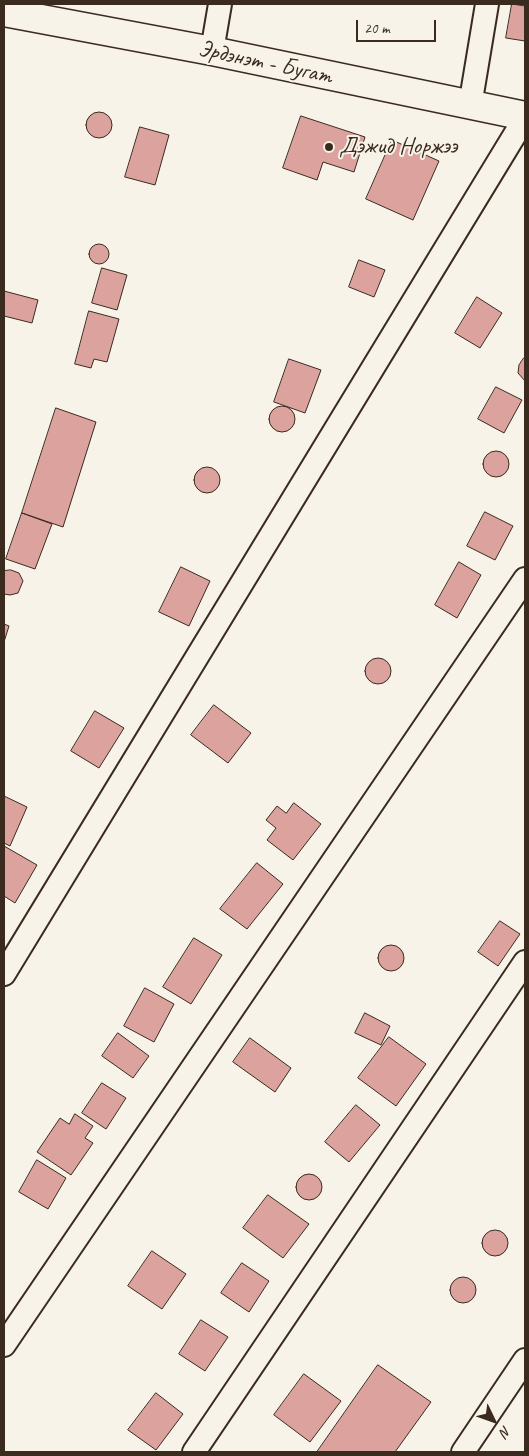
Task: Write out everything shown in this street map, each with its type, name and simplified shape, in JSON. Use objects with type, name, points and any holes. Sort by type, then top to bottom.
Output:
[{"type":"street","points":[[212,51],[220,4]]},
{"type":"street","points":[[470,106],[487,4]]},
{"type":"street","name":"Эрдэнэт - Бугат","points":[[4,12],[212,51],[525,117]]},
{"type":"street","points":[[4,974],[525,117]]},
{"type":"street","points":[[4,1345],[525,578]]},
{"type":"street","points":[[194,1452],[525,962]]},
{"type":"street","points":[[463,1452],[525,1360]]},
{"type":"building","points":[[512,4],[525,6],[525,41],[506,38]]},
{"type":"building","points":[[99,112],[108,116],[112,125],[108,134],[99,138],[90,134],[86,125],[90,116]]},
{"type":"building","points":[[301,116],[365,137],[354,172],[323,162],[317,180],[283,168]]},
{"type":"building","points":[[140,127],[169,135],[155,185],[125,177]]},
{"type":"building","points":[[392,140],[439,161],[413,220],[366,199]]},
{"type":"building","points":[[99,244],[106,247],[109,254],[106,261],[99,264],[92,261],[89,254],[92,247]]},
{"type":"building","points":[[359,260],[385,270],[374,297],[349,287]]},
{"type":"building","points":[[102,268],[127,275],[117,310],[92,303]]},
{"type":"building","points":[[4,291],[38,300],[32,323],[4,316]]},
{"type":"building","points":[[477,297],[502,313],[480,348],[455,333]]},
{"type":"building","points":[[89,311],[119,319],[107,362],[94,359],[91,368],[75,364]]},
{"type":"building","points":[[524,358],[525,381],[518,373],[519,365]]},
{"type":"building","points":[[289,359],[321,370],[305,413],[274,402]]},
{"type":"building","points":[[496,387],[522,400],[504,433],[478,419]]},
{"type":"building","points":[[282,406],[291,410],[295,419],[291,428],[282,432],[273,428],[269,419],[273,410]]},
{"type":"building","points":[[56,408],[96,422],[63,527],[22,513]]},
{"type":"building","points":[[496,451],[505,455],[509,464],[505,473],[496,477],[487,473],[483,464],[487,455]]},
{"type":"building","points":[[207,467],[216,471],[220,480],[216,489],[207,493],[198,489],[194,480],[198,471]]},
{"type":"building","points":[[485,512],[513,526],[495,560],[467,546]]},
{"type":"building","points":[[22,513],[52,524],[35,569],[6,559]]},
{"type":"building","points":[[459,562],[481,575],[457,618],[435,605]]},
{"type":"building","points":[[181,567],[210,581],[189,626],[159,612]]},
{"type":"building","points":[[11,570],[19,573],[23,581],[18,593],[10,595],[4,594],[4,571]]},
{"type":"building","points":[[4,624],[9,626],[4,642]]},
{"type":"building","points":[[378,658],[387,662],[391,671],[387,680],[378,684],[369,680],[365,671],[369,662]]},
{"type":"building","points":[[214,705],[251,733],[228,763],[191,735]]},
{"type":"building","points":[[95,711],[124,728],[99,768],[71,751]]},
{"type":"building","points":[[4,796],[27,807],[10,846],[4,843]]},
{"type":"building","points":[[294,803],[321,824],[293,860],[267,840],[276,828],[266,820],[277,806],[286,813]]},
{"type":"building","points":[[4,846],[37,865],[15,903],[4,896]]},
{"type":"building","points":[[257,863],[283,884],[247,929],[220,909]]},
{"type":"building","points":[[500,921],[520,934],[498,966],[478,952]]},
{"type":"building","points":[[194,938],[222,955],[191,1004],[163,987]]},
{"type":"building","points":[[391,945],[400,949],[404,958],[400,967],[391,971],[382,967],[378,958],[382,949]]},
{"type":"building","points":[[145,988],[174,1004],[154,1042],[124,1026]]},
{"type":"building","points":[[365,1013],[390,1026],[381,1045],[355,1033]]},
{"type":"building","points":[[118,1033],[149,1056],[133,1078],[102,1056]]},
{"type":"building","points":[[389,1037],[426,1064],[396,1106],[358,1078]]},
{"type":"building","points":[[250,1038],[291,1068],[275,1092],[233,1062]]},
{"type":"building","points":[[102,1083],[126,1098],[106,1129],[82,1113]]},
{"type":"building","points":[[356,1105],[380,1125],[349,1162],[325,1142]]},
{"type":"building","points":[[75,1114],[93,1126],[85,1138],[93,1143],[71,1175],[37,1152],[60,1118],[69,1124]]},
{"type":"building","points":[[37,1160],[66,1178],[48,1209],[19,1192]]},
{"type":"building","points":[[309,1174],[318,1178],[322,1187],[318,1196],[309,1200],[300,1196],[296,1187],[300,1178]]},
{"type":"building","points":[[268,1195],[309,1224],[283,1258],[243,1228]]},
{"type":"building","points":[[495,1230],[504,1234],[508,1243],[504,1252],[495,1256],[486,1252],[482,1243],[486,1234]]},
{"type":"building","points":[[152,1251],[186,1274],[162,1309],[128,1286]]},
{"type":"building","points":[[242,1263],[269,1281],[249,1312],[221,1293]]},
{"type":"building","points":[[463,1277],[472,1281],[476,1290],[472,1299],[463,1303],[454,1299],[450,1290],[454,1281]]},
{"type":"building","points":[[201,1320],[228,1337],[205,1371],[179,1354]]},
{"type":"building","points":[[378,1365],[431,1402],[395,1452],[317,1452]]},
{"type":"building","points":[[304,1374],[341,1401],[310,1442],[274,1415]]},
{"type":"building","points":[[156,1393],[183,1414],[156,1450],[128,1430]]},
{"type":"place","name":"Дэжид Норжээ","points":[[329,147]]}]
